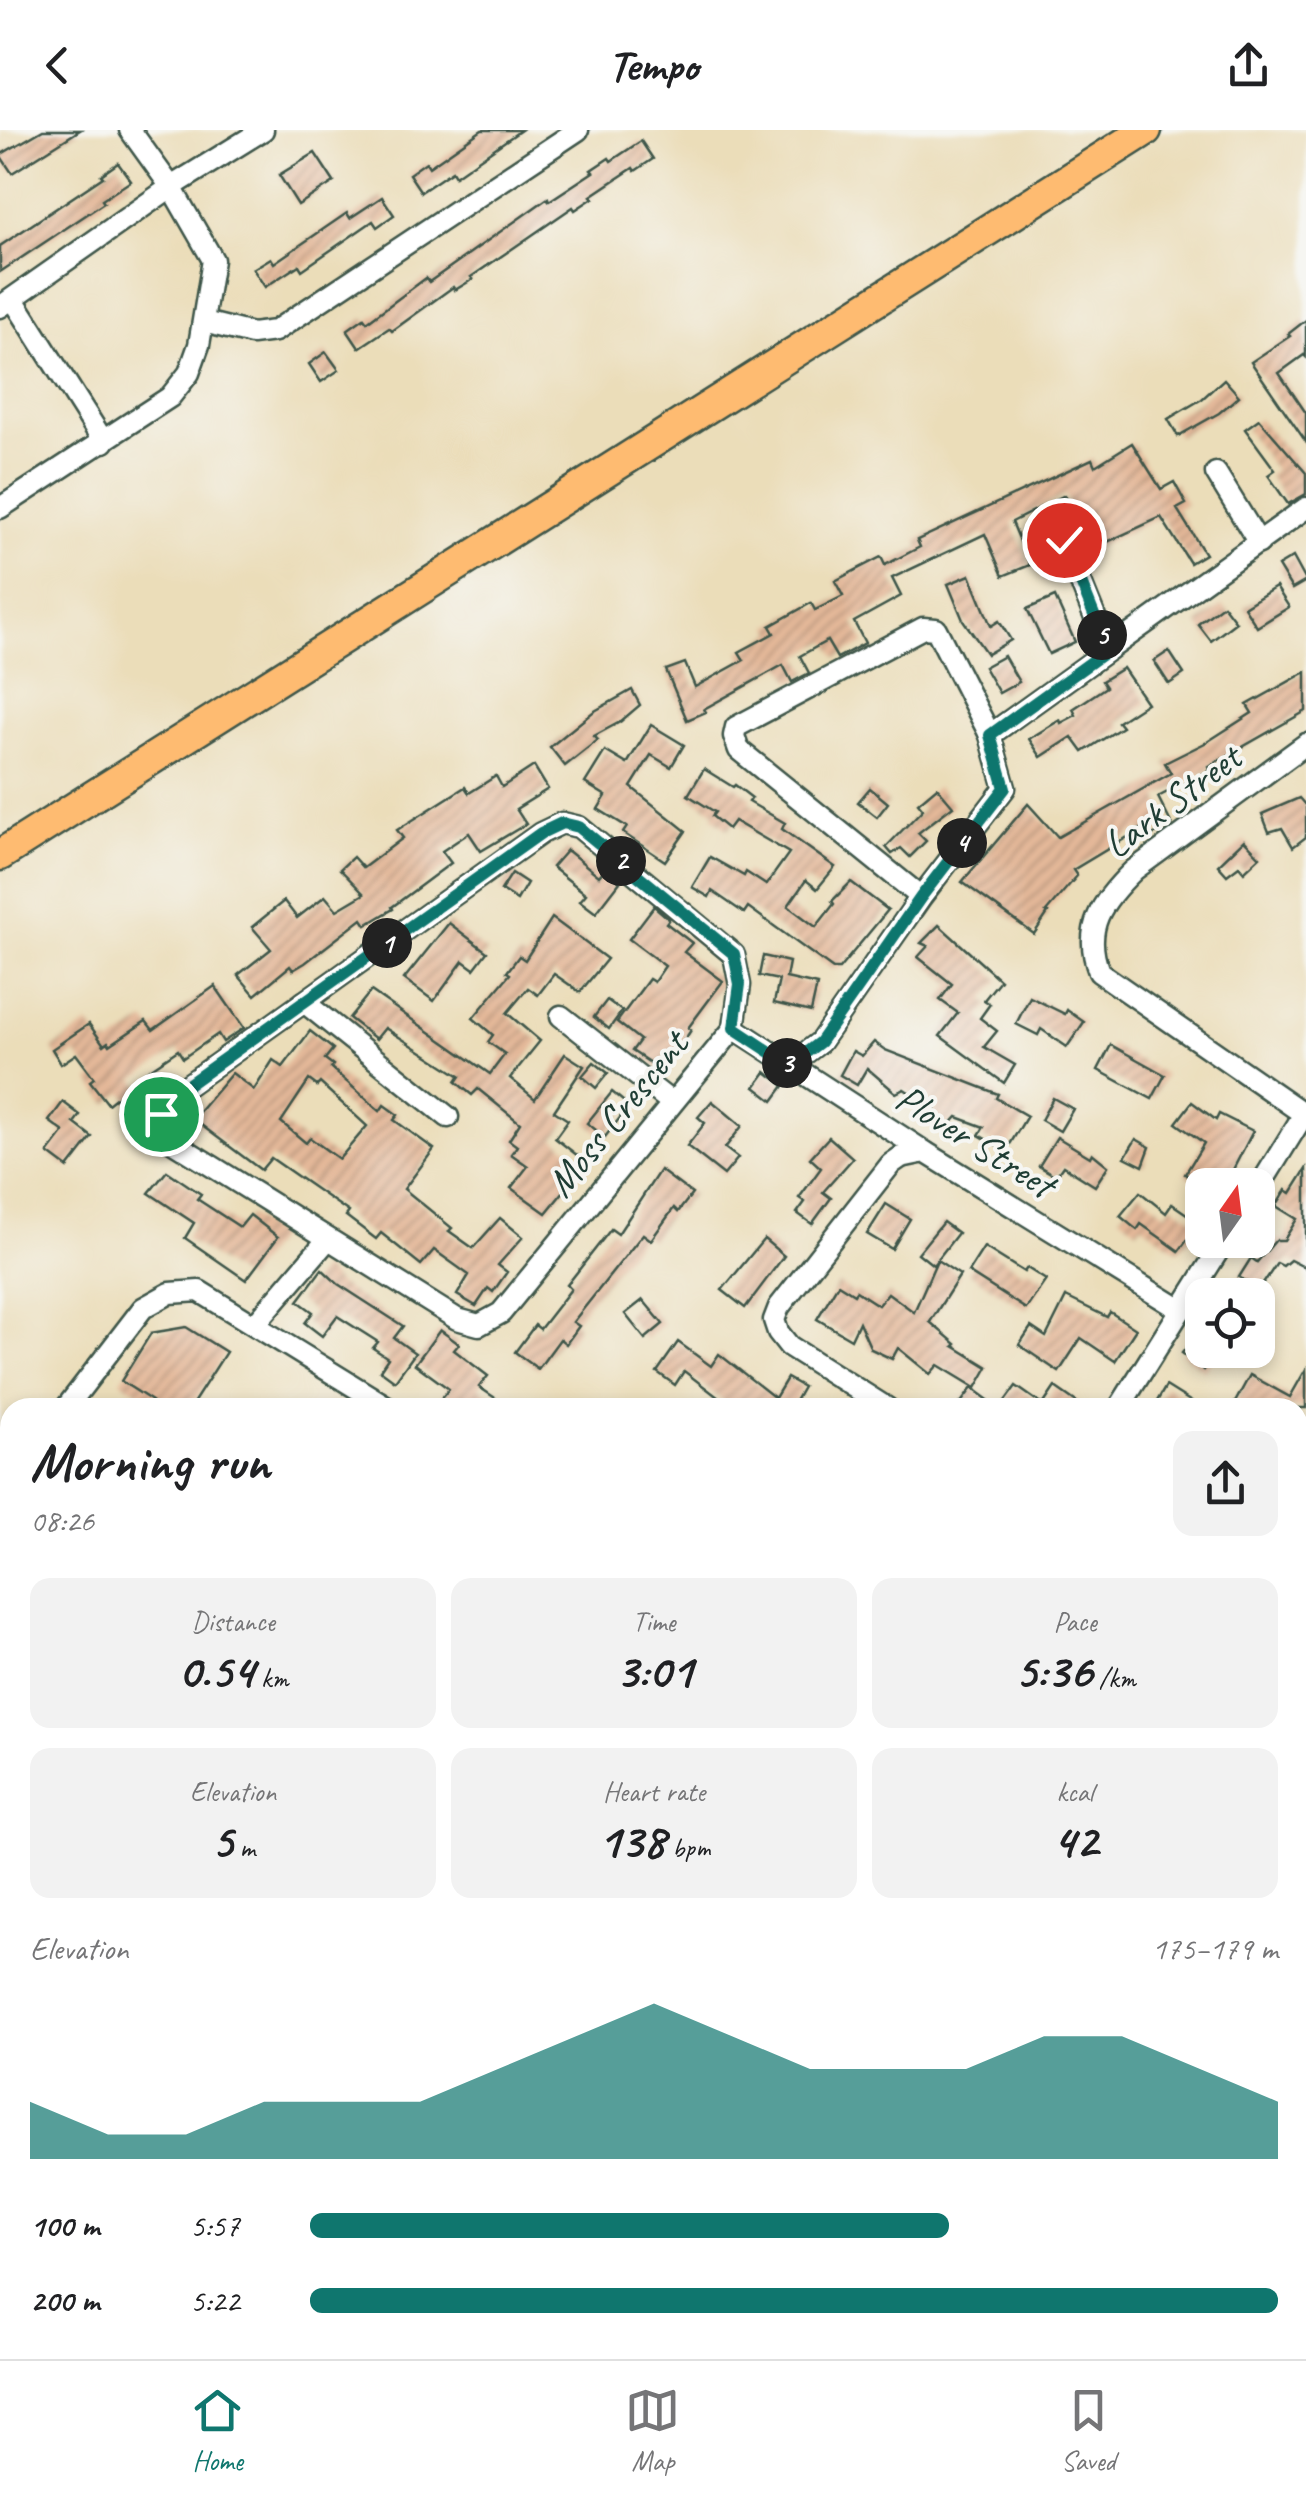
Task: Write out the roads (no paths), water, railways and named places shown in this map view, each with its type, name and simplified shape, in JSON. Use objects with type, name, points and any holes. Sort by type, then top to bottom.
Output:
[{"type":"highway","points":[[0,840],[1126,130]]},
{"type":"highway","points":[[0,854],[1146,130]]},
{"type":"street","points":[[0,508],[170,398],[189,374],[204,322],[213,260],[171,187],[130,130]]},
{"type":"street","points":[[104,442],[7,303],[171,187],[263,130]]},
{"type":"street","points":[[204,322],[252,334],[275,332],[578,130]]},
{"type":"street","points":[[1216,473],[1260,543]]},
{"type":"street","points":[[990,735],[1306,508]]},
{"type":"street","points":[[1064,540],[1108,650]]},
{"type":"street","points":[[790,1065],[820,1042],[921,897],[1005,788],[990,735],[936,629],[924,628],[736,727],[734,736],[739,750],[921,897]]},
{"type":"street","name":"Lark Street","points":[[1305,1113],[1098,972],[1090,933],[1110,892],[1134,870],[1306,744]]},
{"type":"street","name":"Moss Crescent","points":[[562,823],[579,827],[734,954],[740,984],[734,1028],[502,1312],[479,1324],[456,1318],[170,1140],[161,1114],[168,1099],[541,833],[562,823]]},
{"type":"street","points":[[304,1002],[448,1116]]},
{"type":"street","points":[[561,1016],[671,1102]]},
{"type":"street","name":"Plover Street","points":[[734,1028],[1181,1310]]},
{"type":"street","points":[[1271,1168],[1305,1113]]},
{"type":"street","points":[[871,1398],[789,1346],[774,1320],[779,1307],[891,1164],[901,1156],[925,1152]]},
{"type":"street","points":[[255,1324],[328,1240]]},
{"type":"street","points":[[1125,1398],[1214,1258]]},
{"type":"street","points":[[74,1398],[143,1308],[170,1293],[199,1291],[373,1398]]}]
